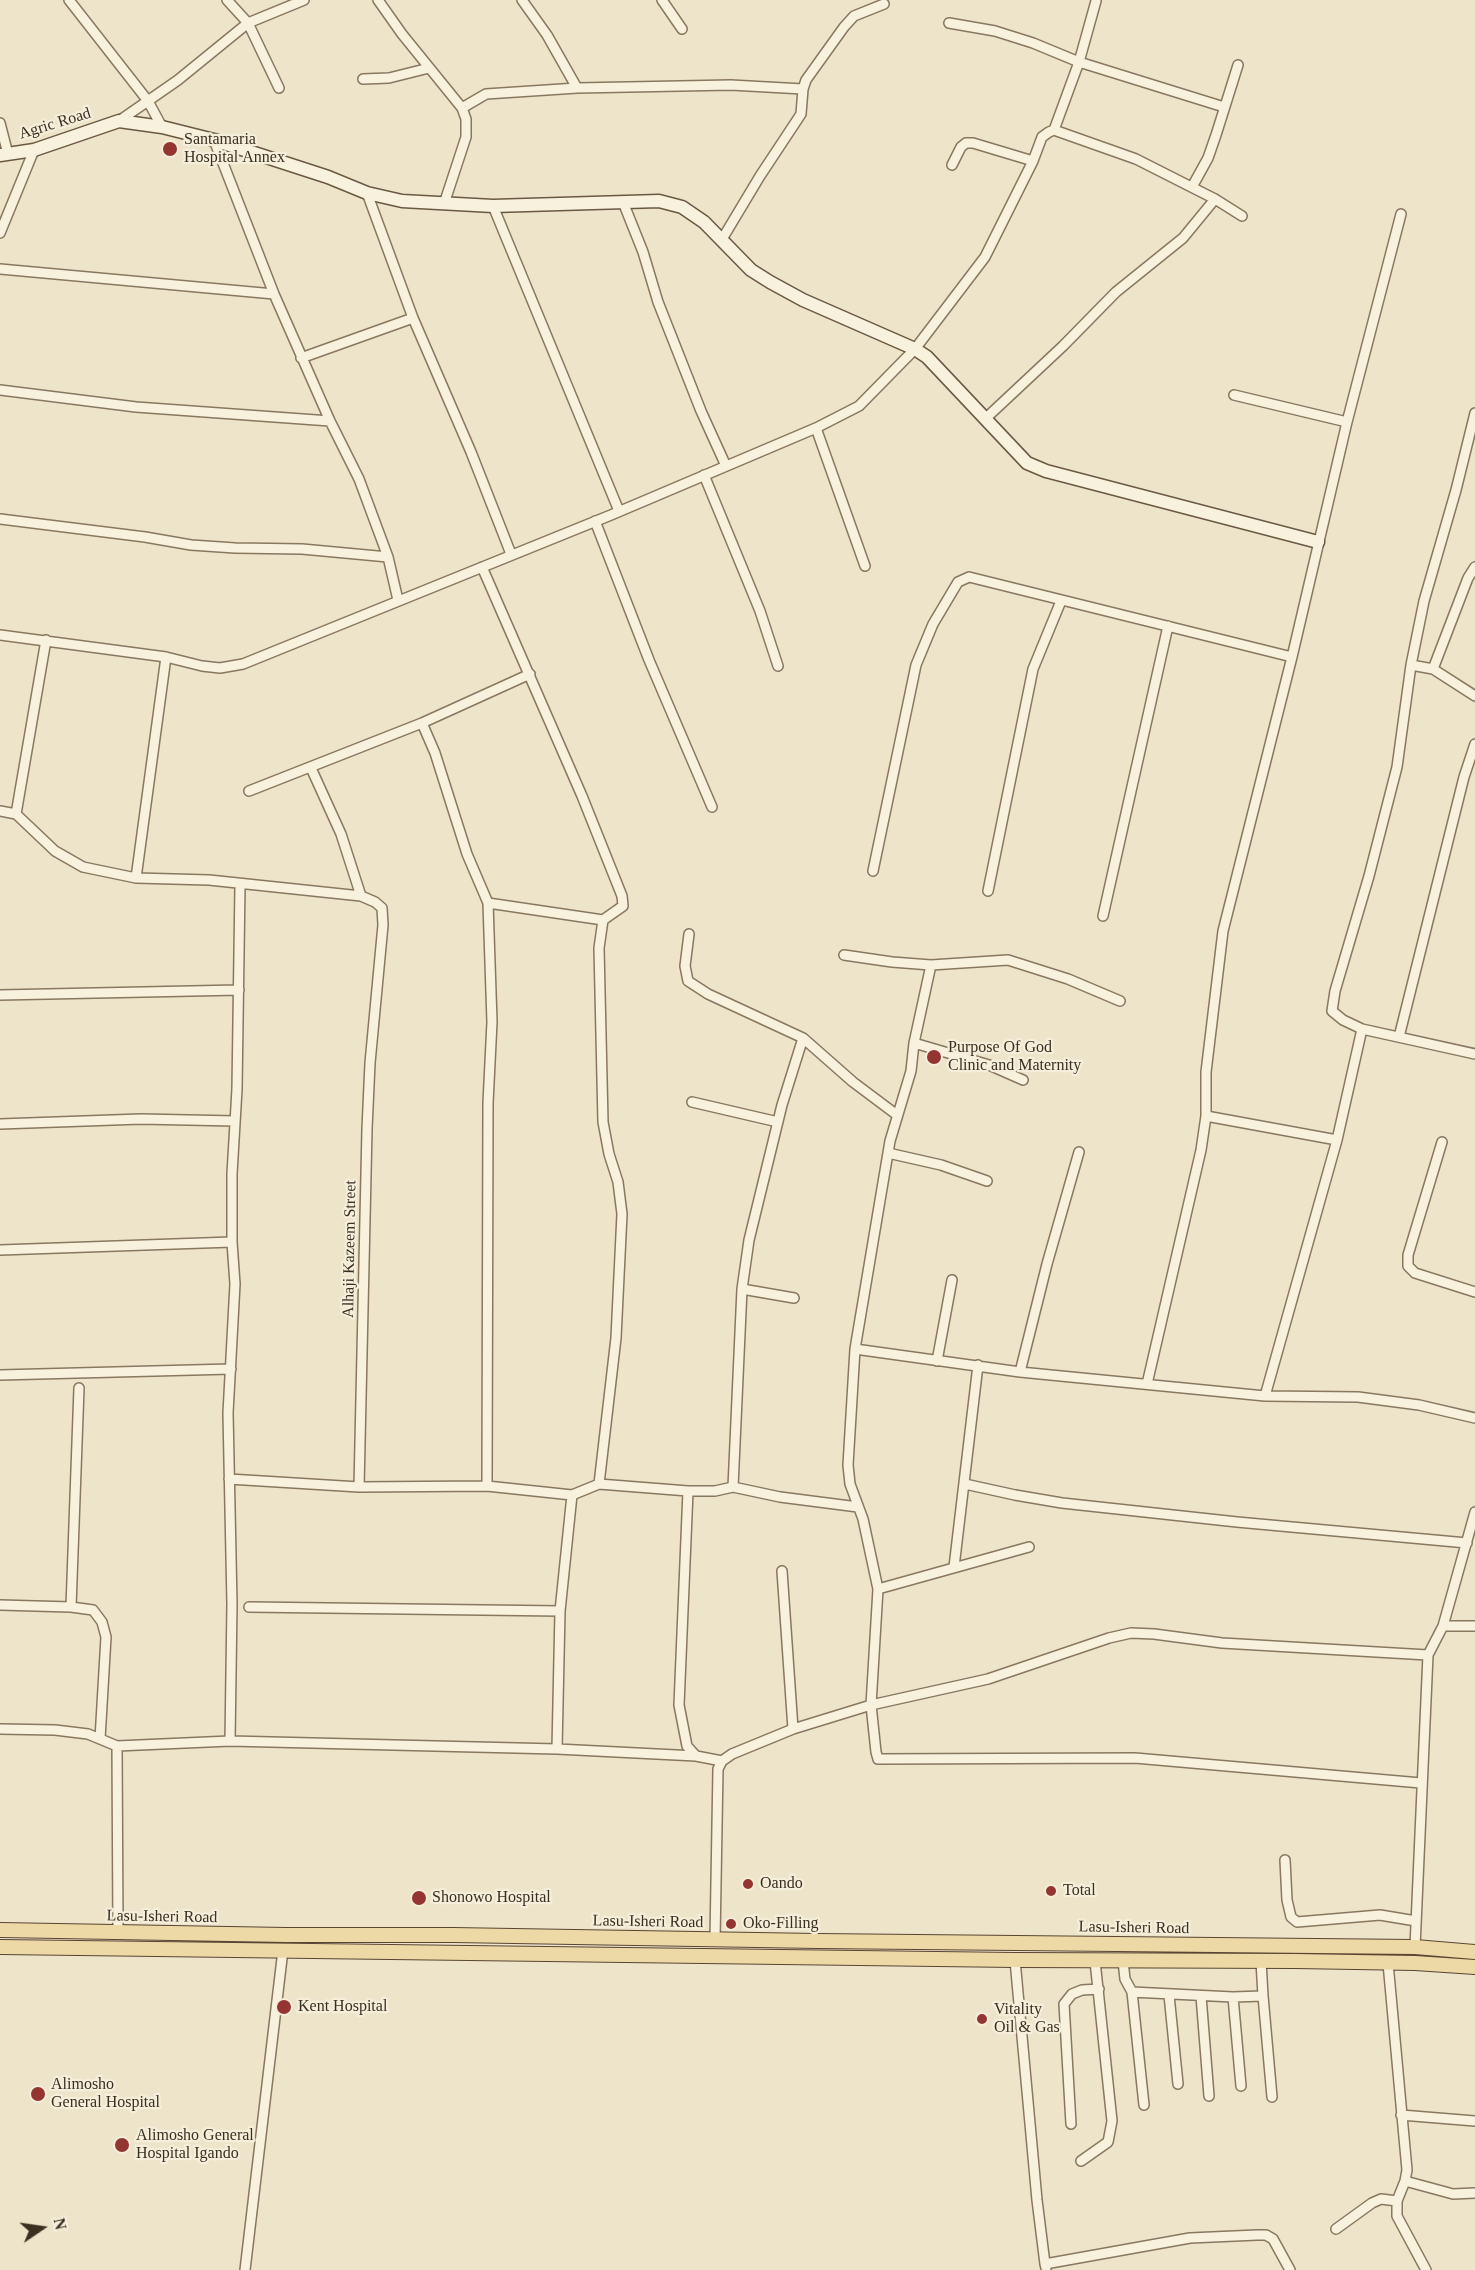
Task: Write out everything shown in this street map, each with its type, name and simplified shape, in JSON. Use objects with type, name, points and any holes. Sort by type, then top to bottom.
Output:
[{"type":"main road","name":"Lasu-Isheri Road","points":[[0,1930],[1415,1947],[1475,1952]]},
{"type":"main road","name":"Lasu-Isheri Road","points":[[0,1947],[1095,1961],[1261,1961],[1475,1967]]},
{"type":"street","points":[[69,0],[148,101],[162,127]]},
{"type":"street","points":[[227,0],[248,23],[279,88]]},
{"type":"street","points":[[119,121],[178,80],[248,23],[304,0]]},
{"type":"street","points":[[378,0],[462,108],[466,119],[466,136],[444,204]]},
{"type":"street","points":[[522,0],[546,35],[577,88]]},
{"type":"street","points":[[662,0],[682,29]]},
{"type":"street","points":[[1054,130],[1079,62],[1096,1]]},
{"type":"street","points":[[721,241],[801,114],[806,80],[854,16],[884,4]]},
{"type":"street","points":[[949,23],[995,31],[1033,43],[1079,62],[1224,107]]},
{"type":"street","points":[[1192,187],[1211,150],[1238,65]]},
{"type":"street","points":[[363,79],[389,78],[429,68]]},
{"type":"street","points":[[462,108],[486,94],[577,88],[731,85],[803,89]]},
{"type":"street","points":[[119,121],[162,127],[214,140],[328,177],[367,193],[402,201],[493,206],[659,201],[682,207],[704,222],[751,270],[770,282],[803,300],[915,349],[938,366],[1027,464],[1046,471],[1318,542]]},
{"type":"street","name":"Agric Road","points":[[4,155],[34,150],[119,121]]},
{"type":"street","points":[[0,123],[4,155]]},
{"type":"street","points":[[0,635],[166,657],[202,666],[220,668],[243,664],[596,521],[816,428],[864,401],[915,349],[985,257],[1033,161],[1042,137],[1054,130],[1136,159],[1215,199],[1242,216]]},
{"type":"street","points":[[214,140],[301,358],[358,479],[388,557],[398,600]]},
{"type":"street","points":[[952,165],[961,147],[966,143],[973,143],[1033,161]]},
{"type":"street","points":[[0,233],[34,150]]},
{"type":"street","points":[[367,193],[413,318],[471,452],[511,554]]},
{"type":"street","points":[[985,419],[1063,346],[1116,292],[1183,238],[1215,199]]},
{"type":"street","points":[[623,202],[643,252],[658,302],[701,411],[726,466]]},
{"type":"street","points":[[493,206],[620,511]]},
{"type":"street","points":[[1147,1384],[1198,1161],[1206,1116],[1206,1072],[1223,931],[1292,657],[1347,422],[1401,214]]},
{"type":"street","points":[[0,269],[274,294]]},
{"type":"street","points":[[301,358],[413,318]]},
{"type":"street","points":[[0,390],[136,407],[330,422]]},
{"type":"street","points":[[1234,395],[1347,422]]},
{"type":"street","points":[[1475,413],[1456,490],[1424,601],[1411,665],[1397,767],[1369,876],[1335,991],[1332,1011],[1343,1020],[1362,1029],[1475,1054]]},
{"type":"street","points":[[816,428],[865,566]]},
{"type":"street","points":[[704,476],[760,610],[778,666]]},
{"type":"street","points":[[0,519],[191,545],[302,549],[388,557]]},
{"type":"street","points":[[596,521],[649,660],[712,807]]},
{"type":"street","points":[[482,567],[582,796],[622,896],[623,906],[603,920],[488,903]]},
{"type":"street","points":[[1432,669],[1468,578],[1475,567]]},
{"type":"street","points":[[873,871],[915,665],[933,624],[958,582],[969,576],[1061,601],[1292,657]]},
{"type":"street","points":[[988,891],[1033,669],[1061,601]]},
{"type":"street","points":[[1102,916],[1167,626]]},
{"type":"street","points":[[15,814],[46,640]]},
{"type":"street","points":[[136,878],[166,657]]},
{"type":"street","points":[[1411,665],[1432,669],[1475,696]]},
{"type":"street","points":[[249,791],[422,723],[530,674]]},
{"type":"street","points":[[422,723],[435,753],[467,854],[488,903],[492,1022],[488,1103],[488,1486]]},
{"type":"street","points":[[1399,1036],[1464,777],[1475,744]]},
{"type":"street","points":[[0,812],[15,814],[41,839],[72,863],[94,870],[136,878],[209,880],[361,896],[341,834],[311,768]]},
{"type":"street","points":[[230,1741],[232,1604],[228,1413],[235,1284],[232,1242],[240,885]]},
{"type":"street","name":"Alhaji Kazeem Street","points":[[359,1487],[366,1129],[383,925],[382,908],[361,896]]},
{"type":"street","points":[[599,1484],[616,1338],[621,1214],[618,1182],[609,1154],[603,1122],[599,948],[603,920]]},
{"type":"street","points":[[689,934],[685,966],[688,981],[708,994],[803,1038],[853,1082],[897,1115]]},
{"type":"street","points":[[844,955],[931,965],[1008,960],[1068,979],[1120,1001]]},
{"type":"street","points":[[931,965],[914,1043],[911,1071],[888,1153],[855,1349],[848,1465],[850,1484],[865,1529],[878,1589],[871,1705],[876,1752],[879,1759],[885,1761],[1135,1758],[1421,1783]]},
{"type":"street","points":[[0,995],[239,990]]},
{"type":"street","points":[[1265,1396],[1337,1140],[1362,1029]]},
{"type":"street","points":[[734,1488],[742,1288],[749,1240],[778,1122],[803,1038]]},
{"type":"street","points":[[914,1043],[989,1065],[1023,1080]]},
{"type":"street","points":[[692,1102],[778,1122]]},
{"type":"street","points":[[1206,1116],[1337,1140]]},
{"type":"street","points":[[0,1124],[141,1119],[235,1121]]},
{"type":"street","points":[[1442,1142],[1408,1255],[1408,1266],[1415,1273],[1475,1292]]},
{"type":"street","points":[[1020,1372],[1047,1264],[1079,1152]]},
{"type":"street","points":[[888,1153],[941,1165],[987,1181]]},
{"type":"street","points":[[0,1250],[232,1242]]},
{"type":"street","points":[[937,1361],[952,1280]]},
{"type":"street","points":[[742,1288],[794,1298]]},
{"type":"street","points":[[855,1349],[1020,1372],[1265,1396],[1358,1397],[1419,1405],[1475,1418]]},
{"type":"street","points":[[954,1567],[978,1365]]},
{"type":"street","points":[[0,1375],[231,1370]]},
{"type":"street","points":[[71,1606],[79,1388]]},
{"type":"street","points":[[229,1479],[359,1487],[488,1486],[572,1495],[599,1484],[688,1491],[734,1488],[780,1497],[858,1507]]},
{"type":"street","points":[[965,1484],[1062,1503],[1467,1543]]},
{"type":"street","points":[[688,1491],[679,1705],[687,1746],[696,1756]]},
{"type":"street","points":[[557,1749],[560,1611],[572,1495]]},
{"type":"street","points":[[1415,1947],[1428,1655],[1443,1626],[1475,1512]]},
{"type":"street","points":[[878,1589],[1029,1547]]},
{"type":"street","points":[[782,1571],[793,1729]]},
{"type":"street","points":[[0,1605],[71,1606],[93,1610],[102,1622],[106,1637],[100,1739]]},
{"type":"street","points":[[249,1607],[560,1611]]},
{"type":"street","points":[[1443,1626],[1475,1626]]},
{"type":"street","points":[[716,1939],[718,1769],[722,1761],[732,1754],[793,1729],[871,1705],[988,1679],[1109,1638],[1131,1633],[1222,1643],[1428,1655]]},
{"type":"street","points":[[0,1729],[55,1730],[88,1734],[117,1746],[230,1741],[557,1749],[696,1756],[722,1761]]},
{"type":"street","points":[[117,1746],[118,1932]]},
{"type":"street","points":[[1285,1860],[1287,1900],[1291,1917],[1298,1922],[1380,1915],[1416,1921]]},
{"type":"street","points":[[245,2270],[283,1950]]},
{"type":"street","points":[[1015,1960],[1037,2200],[1046,2267],[1190,2238],[1266,2235],[1273,2239],[1290,2270]]},
{"type":"street","points":[[1081,2161],[1108,2142],[1112,2121],[1095,1961]]},
{"type":"street","points":[[1124,1961],[1125,1979],[1132,1992],[1144,2105]]},
{"type":"street","points":[[1261,1961],[1272,2097]]},
{"type":"street","points":[[1388,1963],[1407,2170],[1406,2181],[1397,2201],[1397,2217],[1426,2270]]},
{"type":"street","points":[[1071,2124],[1064,2004],[1072,1994],[1082,1990],[1099,1989]]},
{"type":"street","points":[[1132,1992],[1233,1997],[1263,1996]]},
{"type":"street","points":[[1169,1995],[1178,2084]]},
{"type":"street","points":[[1201,1996],[1209,2096]]},
{"type":"street","points":[[1233,1997],[1241,2086]]},
{"type":"street","points":[[1401,2115],[1475,2121]]},
{"type":"street","points":[[1406,2181],[1453,2194],[1475,2193]]},
{"type":"street","points":[[1336,2229],[1372,2203],[1382,2199],[1397,2201]]},
{"type":"place","name":"Santamaria Hospital Annex","points":[[170,149]]},
{"type":"place","name":"Purpose Of God Clinic and Maternity","points":[[934,1057]]},
{"type":"place","name":"Oando","points":[[748,1884]]},
{"type":"place","name":"Total","points":[[1051,1891]]},
{"type":"place","name":"Shonowo Hospital","points":[[419,1898]]},
{"type":"place","name":"Oko-Filling","points":[[731,1924]]},
{"type":"place","name":"Kent Hospital","points":[[284,2007]]},
{"type":"place","name":"Vitality Oil & Gas","points":[[982,2019]]},
{"type":"place","name":"Alimosho General Hospital","points":[[38,2094]]},
{"type":"place","name":"Alimosho General Hospital Igando","points":[[122,2145]]}]
